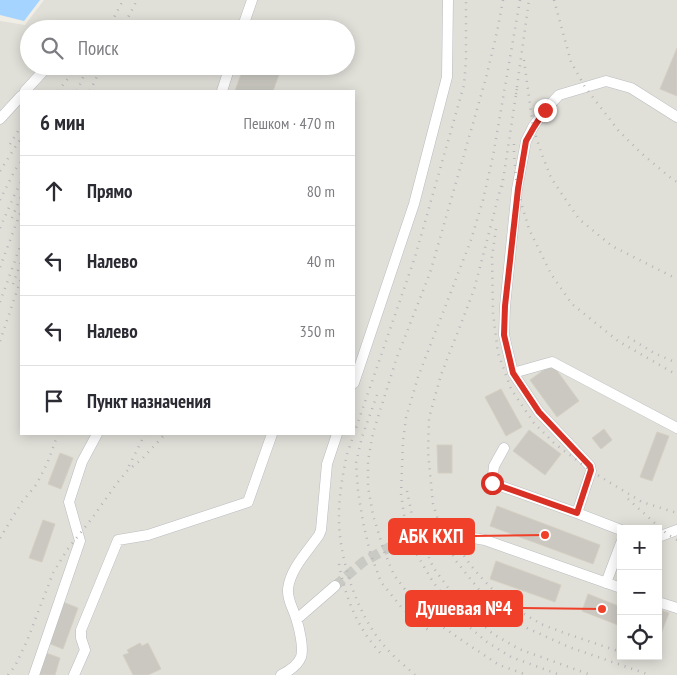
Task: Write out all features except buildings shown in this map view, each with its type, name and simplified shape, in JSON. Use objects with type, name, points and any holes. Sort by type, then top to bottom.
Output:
[{"type":"lane","points":[[245,20],[252,0]]},
{"type":"lane","points":[[355,380],[414,204],[447,77],[448,0]]},
{"type":"lane","points":[[26,90],[40,75]]},
{"type":"lane","points":[[222,90],[227,75]]},
{"type":"lane","points":[[577,513],[591,470],[590,466],[539,412],[513,373],[504,335],[505,306],[518,189],[526,141],[545,110],[559,96],[606,81],[630,88],[677,117]]},
{"type":"lane","points":[[0,119],[20,97]]},
{"type":"lane","points":[[513,373],[552,362],[677,428]]},
{"type":"lane","points":[[34,675],[80,540],[69,502],[82,462],[96,435]]},
{"type":"lane","points":[[74,675],[85,650],[81,638],[81,630],[118,540],[148,535],[248,502],[272,435]]},
{"type":"lane","points":[[281,675],[290,670],[301,656],[302,642],[297,619],[288,600],[288,588],[292,574],[321,530],[327,464],[337,435]]},
{"type":"lane","points":[[504,448],[494,466],[492,483],[617,528]]},
{"type":"lane","points":[[662,536],[677,530]]},
{"type":"lane","points":[[468,537],[486,540],[617,587]]},
{"type":"lane","points":[[606,583],[617,554]]},
{"type":"lane","points":[[297,619],[335,586]]},
{"type":"lane","points":[[662,603],[677,608]]},
{"type":"shaded area","points":[[44,0],[677,0],[677,675],[0,675],[0,21],[20,24],[20,75],[355,75],[355,20],[29,20]]},
{"type":"water","points":[[0,0],[40,0],[25,20],[0,15]]},
{"type":"tunnel","points":[[335,586],[363,562],[397,543],[435,534],[468,537]]},
{"type":"railway","points":[[113,20],[123,0]]},
{"type":"railway","points":[[127,20],[137,0]]},
{"type":"railway","points":[[355,431],[415,257],[464,85],[466,0]]},
{"type":"railway","points":[[503,0],[486,78],[430,273],[397,357],[373,433],[368,461],[368,487],[373,515],[384,551],[394,575],[410,596],[434,621],[463,641],[499,665],[527,675]]},
{"type":"railway","points":[[520,0],[493,156],[483,200],[471,240],[418,377],[406,418],[401,494],[405,521],[416,553],[433,582],[468,626],[487,642],[511,657],[560,675]]},
{"type":"railway","points":[[516,94],[529,0]]},
{"type":"railway","points":[[554,0],[571,62],[585,87],[618,130],[641,153],[677,182]]},
{"type":"railway","points":[[524,60],[533,127],[541,152],[551,178],[579,219],[612,246],[677,279]]},
{"type":"railway","points":[[59,90],[71,75]]},
{"type":"railway","points":[[77,90],[84,75]]},
{"type":"railway","points":[[90,90],[98,75]]},
{"type":"railway","points":[[502,187],[517,88]]},
{"type":"railway","points":[[10,144],[20,128]]},
{"type":"railway","points":[[0,171],[20,140]]},
{"type":"railway","points":[[514,144],[517,189],[529,229],[551,274],[572,304],[618,341],[677,375]]},
{"type":"railway","points":[[0,200],[20,163]]},
{"type":"railway","points":[[503,179],[474,290],[441,375],[429,418],[428,452],[433,504],[444,539],[456,561],[481,592],[504,614],[527,628],[569,647],[650,675]]},
{"type":"railway","points":[[0,228],[20,184]]},
{"type":"railway","points":[[12,218],[20,198]]},
{"type":"railway","points":[[0,267],[20,214]]},
{"type":"railway","points":[[496,229],[492,257],[493,313],[498,353],[511,389],[534,423],[555,444],[591,471],[642,502],[677,513]]},
{"type":"railway","points":[[0,302],[20,247]]},
{"type":"railway","points":[[13,284],[20,265]]},
{"type":"railway","points":[[0,341],[20,282]]},
{"type":"railway","points":[[628,337],[654,353],[677,363]]},
{"type":"railway","points":[[377,395],[362,437],[356,463],[363,522],[370,552],[381,582],[402,608],[432,633]]},
{"type":"railway","points":[[0,538],[22,502],[36,485],[47,464],[58,435]]},
{"type":"railway","points":[[129,466],[144,435]]},
{"type":"railway","points":[[8,675],[15,666],[27,641],[53,573],[67,550],[127,471],[142,459],[164,435]]},
{"type":"railway","points":[[354,435],[347,454],[340,499],[339,531],[345,565],[364,616],[393,656],[415,675]]},
{"type":"railway","points":[[407,491],[413,520],[433,567],[459,603],[493,634],[519,649],[591,675]]},
{"type":"railway","points":[[628,499],[667,534],[677,540]]},
{"type":"railway","points":[[444,519],[461,551],[471,565],[482,579],[509,603],[545,626],[617,651]]},
{"type":"railway","points":[[339,564],[345,590],[354,614],[367,636],[384,657]]},
{"type":"place","name":"АБК КХП","points":[[545,535]]},
{"type":"place","name":"Душевая №4","points":[[602,609]]},
{"type":"route","points":[[492,483],[577,513],[591,470],[590,466],[539,412],[513,373],[504,335],[505,306],[518,189],[526,141],[545,110]]}]
